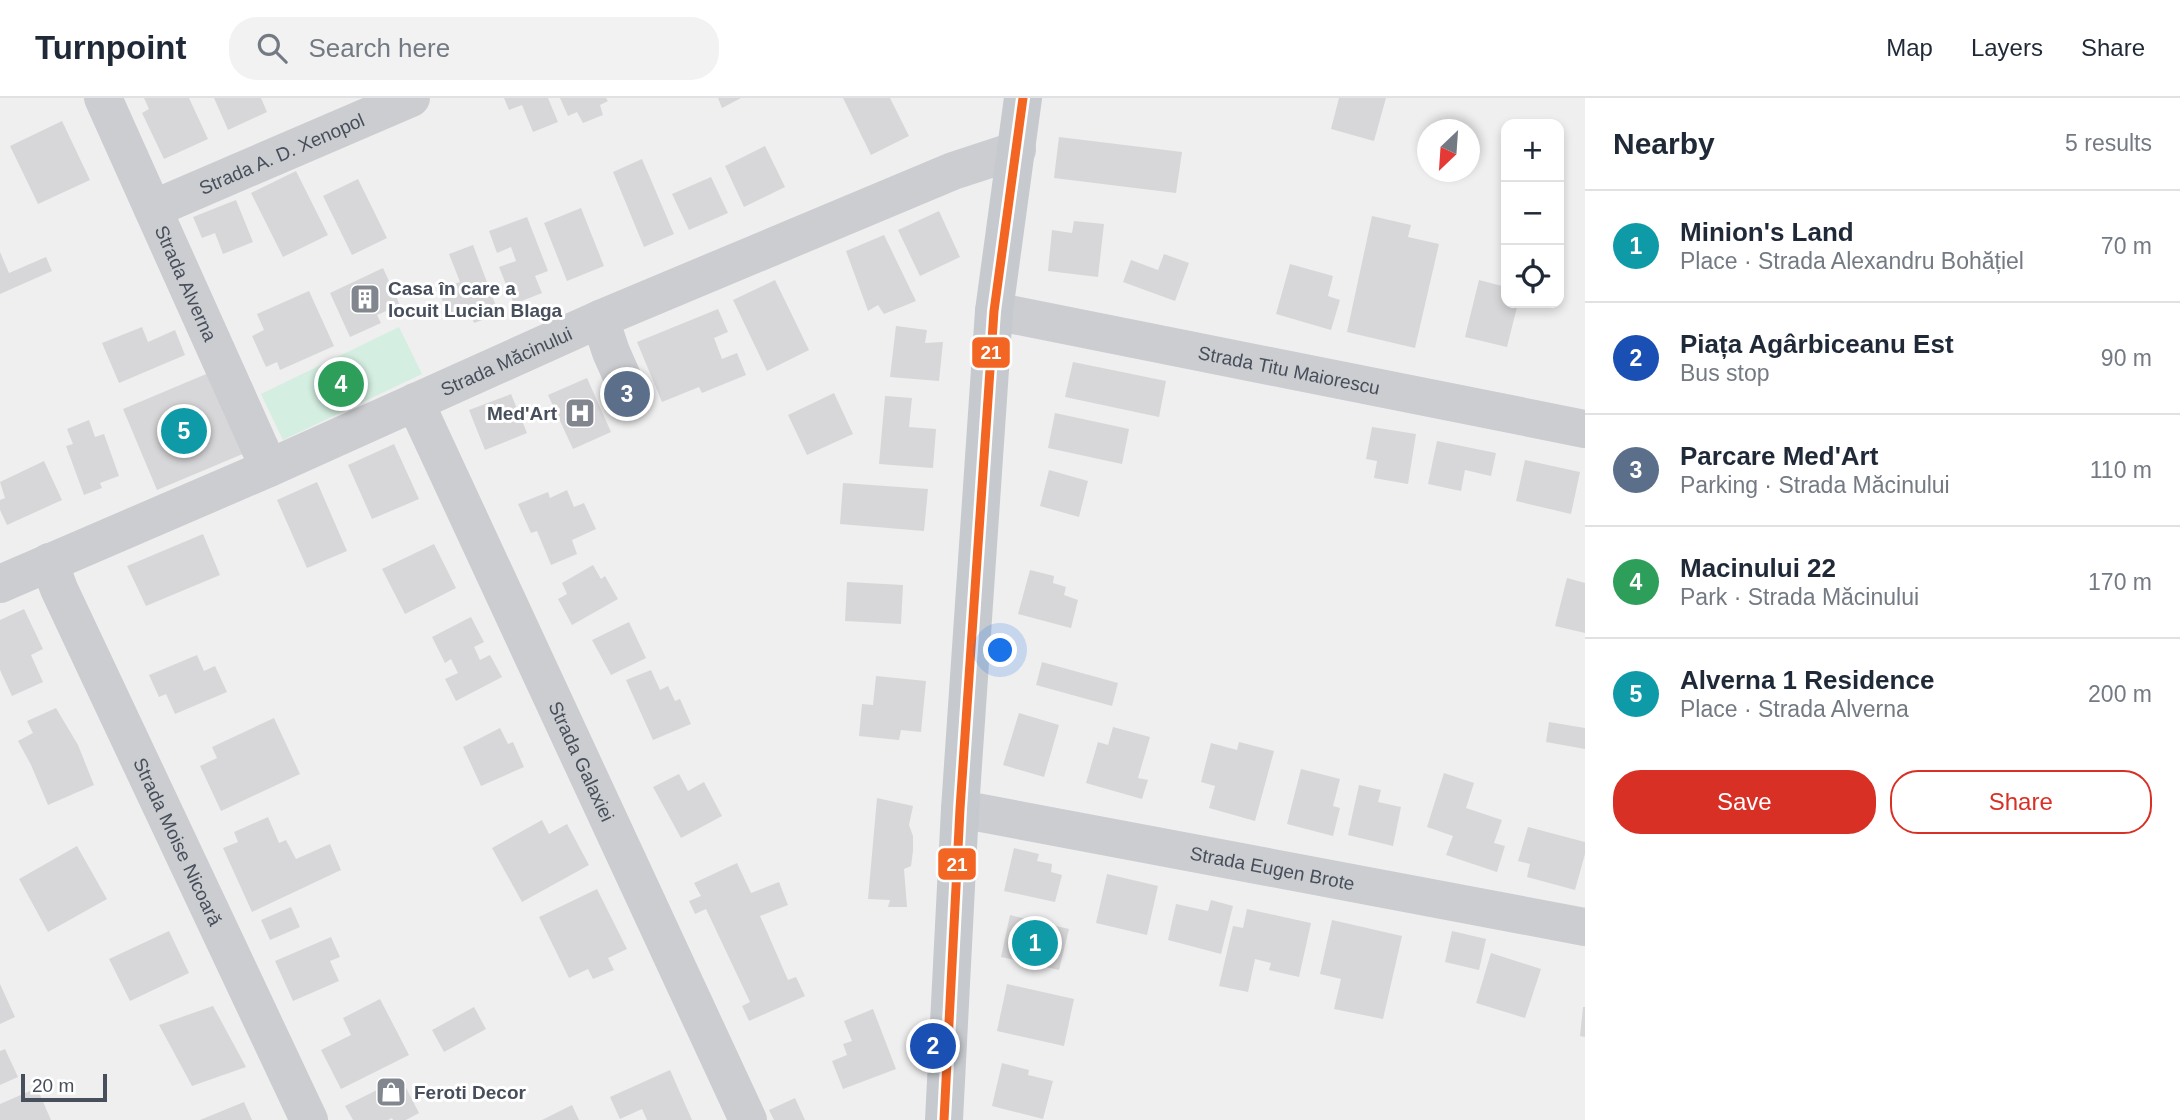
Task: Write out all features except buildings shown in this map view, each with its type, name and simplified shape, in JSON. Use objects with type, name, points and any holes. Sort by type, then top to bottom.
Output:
[{"type":"main road","points":[[944,1120],[961,808],[995,311],[1024,98]]},
{"type":"street","name":"Strada Alverna","points":[[103,98],[269,468]]},
{"type":"street","name":"Strada A. D. Xenopol","points":[[153,209],[411,98]]},
{"type":"street","name":"Strada Măcinului","points":[[0,584],[269,468],[600,319],[953,171],[1017,150]]},
{"type":"street","name":"Strada Titu Maiorescu","points":[[995,311],[1585,429]]},
{"type":"street","points":[[600,319],[627,388]]},
{"type":"street","name":"Strada Galaxiei","points":[[415,402],[748,1120]]},
{"type":"street","name":"Strada Moise Nicoară","points":[[50,562],[59,589],[309,1120]]},
{"type":"street","name":"Strada Eugen Brote","points":[[961,808],[1585,927]]},
{"type":"green space","points":[[399,327],[422,374],[283,440],[261,394]]},
{"type":"transit line","name":"21","points":[[944,1120],[960,809],[994,311],[1023,98]]},
{"type":"place","name":"Casa în care a locuit Lucian Blaga","points":[[365,299]]},
{"type":"place","name":"Macinului 22","points":[[341,384]]},
{"type":"place","name":"Parcare Med'Art","points":[[627,394]]},
{"type":"place","name":"Med'Art","points":[[580,413]]},
{"type":"place","name":"Alverna 1 Residence","points":[[184,431]]},
{"type":"place","name":"Minion's Land","points":[[1035,943]]},
{"type":"place","name":"Piața Agârbiceanu Est","points":[[933,1046]]},
{"type":"place","name":"Feroti Decor","points":[[391,1092]]}]
